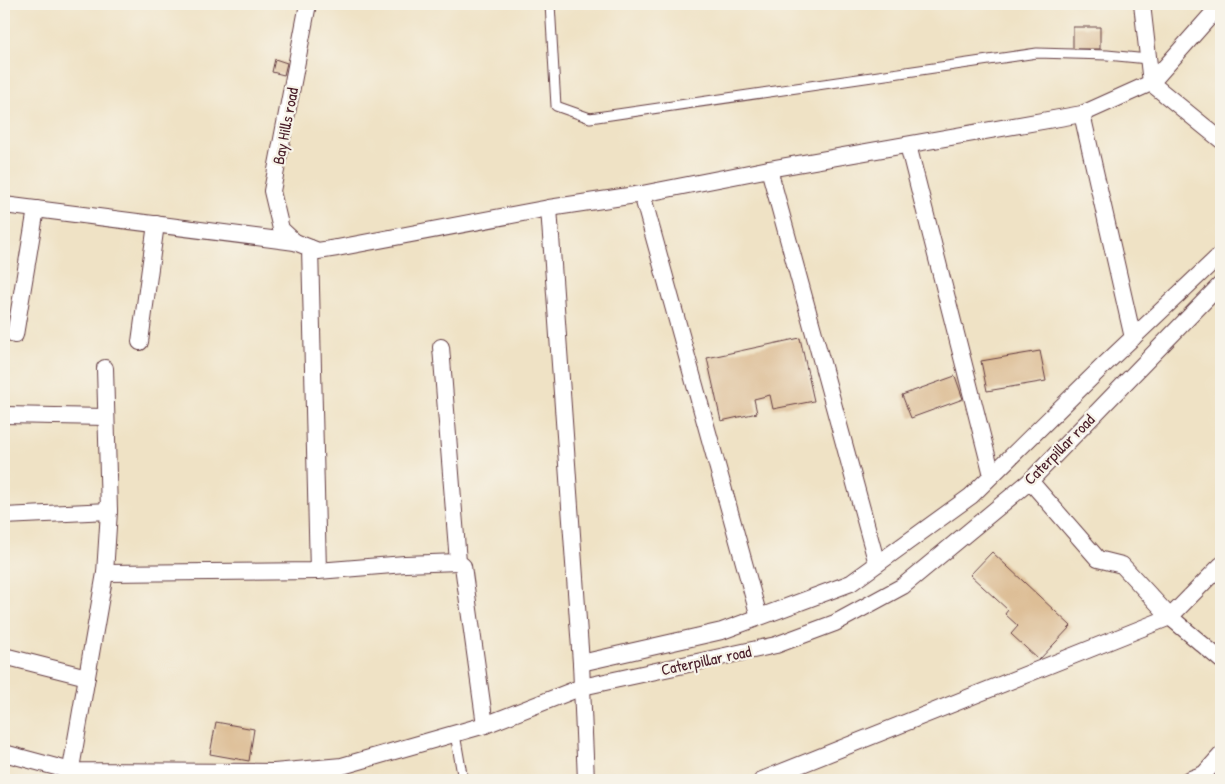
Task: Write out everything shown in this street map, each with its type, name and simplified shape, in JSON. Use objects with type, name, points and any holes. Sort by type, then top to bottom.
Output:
[{"type":"street","name":"Bay Hills road","points":[[303,245],[281,229],[272,191],[308,4]]},
{"type":"street","points":[[1142,4],[1151,83],[1221,140]]},
{"type":"street","points":[[4,205],[303,245],[318,251],[337,248],[549,208],[642,194],[769,169],[1082,114],[1151,83],[1221,4]]},
{"type":"street","points":[[1082,114],[1133,338]]},
{"type":"street","points":[[908,145],[992,475]]},
{"type":"street","points":[[769,169],[877,564]]},
{"type":"street","points":[[642,194],[759,617]]},
{"type":"street","points":[[549,208],[581,663],[586,780]]},
{"type":"street","points":[[15,335],[36,209]]},
{"type":"street","points":[[140,342],[156,224]]},
{"type":"street","points":[[303,245],[318,570]]},
{"type":"street","name":"Caterpillar road","points":[[581,663],[722,631],[851,583],[971,496],[1221,254]]},
{"type":"street","name":"Caterpillar road","points":[[4,753],[70,776],[274,772],[331,774],[342,766],[485,725],[582,687],[776,645],[835,623],[903,586],[1030,481],[1221,284]]},
{"type":"street","points":[[441,347],[458,562]]},
{"type":"street","points":[[70,776],[105,573],[109,511],[105,368]]},
{"type":"street","points":[[4,415],[106,417]]},
{"type":"street","points":[[1030,481],[1098,559],[1122,565],[1170,617],[1221,660]]},
{"type":"street","points":[[4,516],[109,511]]},
{"type":"street","points":[[105,573],[318,570],[458,562],[463,566],[485,725]]},
{"type":"street","points":[[762,780],[1170,617],[1221,565]]},
{"type":"street","points":[[4,656],[87,677]]},
{"type":"street","points":[[1188,780],[1211,777],[1221,755]]},
{"type":"lane","points":[[550,4],[556,106],[590,118],[1037,53],[1107,54],[1148,59]]},
{"type":"lane","points":[[455,734],[464,780]]},
{"type":"building","points":[[1073,27],[1100,27],[1100,49],[1073,49]]},
{"type":"building","points":[[275,59],[287,63],[284,75],[272,72]]},
{"type":"building","points":[[800,338],[814,401],[773,409],[770,395],[754,399],[757,413],[721,421],[707,358]]},
{"type":"building","points":[[1040,351],[1046,381],[987,391],[981,361]]},
{"type":"building","points":[[955,376],[963,399],[911,418],[902,395]]},
{"type":"building","points":[[992,552],[1071,626],[1039,660],[1011,634],[1018,626],[1005,614],[1008,610],[970,575]]},
{"type":"building","points":[[216,722],[254,729],[249,761],[210,754]]}]
